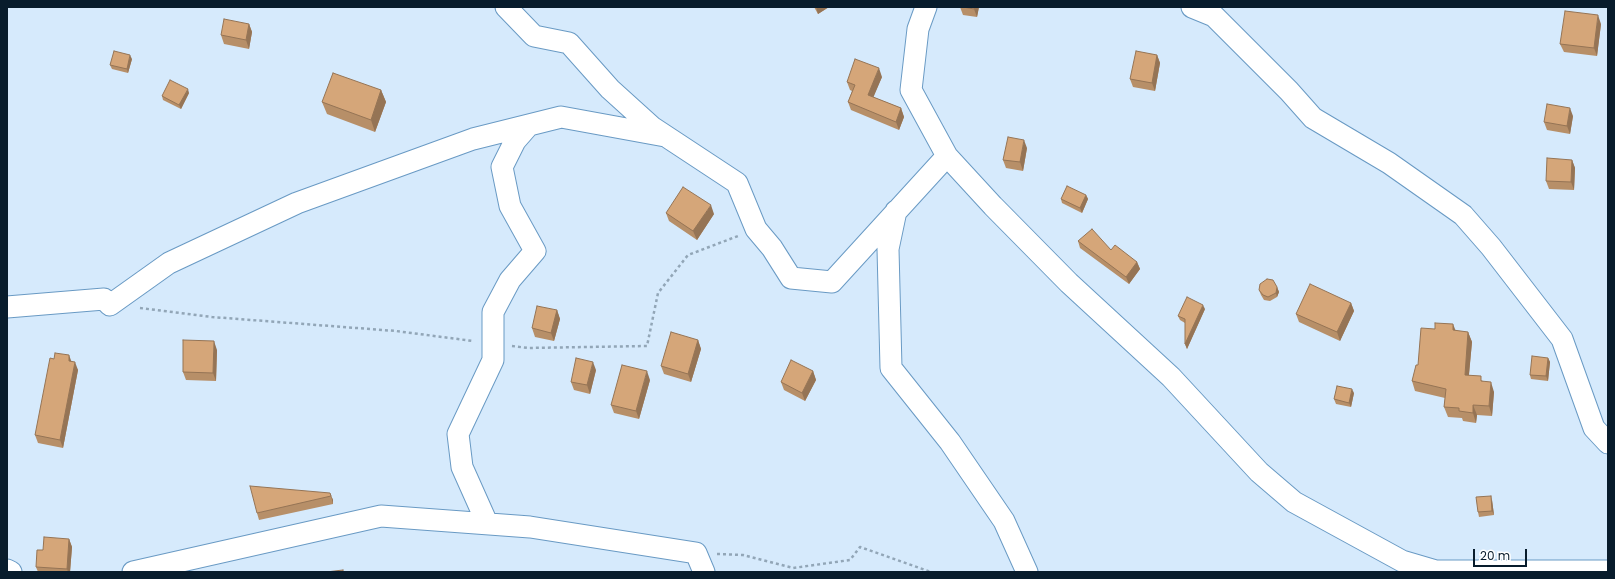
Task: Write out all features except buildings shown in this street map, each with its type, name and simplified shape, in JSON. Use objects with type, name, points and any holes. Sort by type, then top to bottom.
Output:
[{"type":"street","points":[[506,7],[534,36],[569,43],[610,89],[652,128],[737,183],[756,228],[772,248],[791,278],[832,282],[947,156]]},
{"type":"street","points":[[926,7],[918,29],[911,90],[947,156],[993,206],[1069,283],[1171,377],[1260,472],[1294,502],[1402,561],[1436,571],[1608,571]]},
{"type":"street","points":[[1192,7],[1214,16],[1289,90],[1313,118],[1390,163],[1463,215],[1491,247],[1562,339],[1594,428],[1608,443]]},
{"type":"street","points":[[7,307],[104,299],[110,305],[169,263],[297,203],[473,139],[561,117],[664,136]]},
{"type":"street","points":[[486,523],[462,467],[458,434],[493,360],[493,312],[510,280],[535,251],[510,206],[502,167],[515,141],[529,125]]},
{"type":"street","points":[[896,211],[888,249],[891,368],[950,442],[1004,521],[1027,572]]},
{"type":"street","points":[[133,572],[381,516],[530,526],[696,552],[704,572]]},
{"type":"street","points":[[7,570],[11,572]]},
{"type":"path","points":[[110,305],[212,317],[396,331],[528,348],[647,346],[658,293],[688,254],[756,228]]},
{"type":"path","points":[[696,552],[743,555],[793,568],[850,560],[860,547],[931,572]]}]
